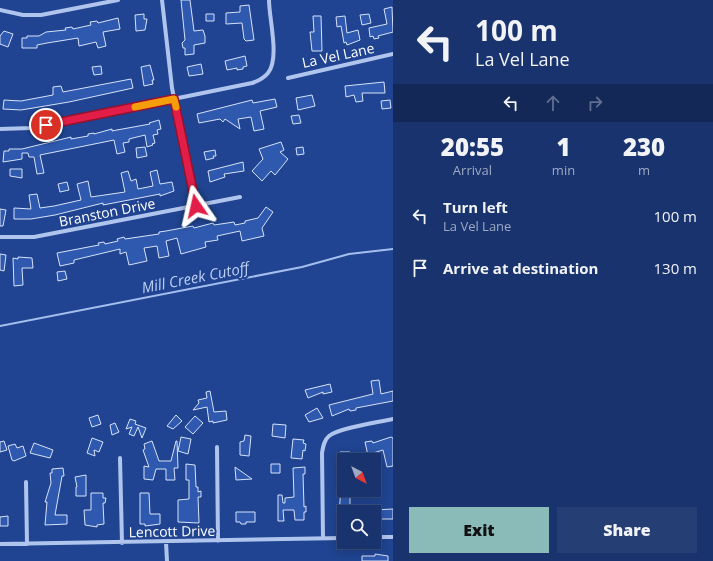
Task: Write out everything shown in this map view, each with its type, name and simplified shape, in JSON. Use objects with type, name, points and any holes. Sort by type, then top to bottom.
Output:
[{"type":"street","points":[[0,10],[23,15],[41,15],[118,0]]},
{"type":"street","points":[[162,0],[166,49],[174,99],[196,206]]},
{"type":"street","points":[[0,129],[31,128],[252,83],[264,77],[270,69],[273,54],[268,0]]},
{"type":"street","name":"La Vel Lane","points":[[288,78],[393,54]]},
{"type":"street","name":"Branston Drive","points":[[0,237],[34,237],[240,197]]},
{"type":"street","points":[[323,538],[322,453],[325,441],[329,436],[338,431],[393,420]]},
{"type":"street","points":[[217,447],[218,541]]},
{"type":"street","points":[[120,458],[122,543]]},
{"type":"street","points":[[26,482],[27,544]]},
{"type":"street","points":[[381,537],[393,537]]},
{"type":"street","name":"Lencott Drive","points":[[0,544],[337,538]]},
{"type":"street","points":[[166,542],[167,561]]},
{"type":"building","points":[[181,0],[190,0],[194,31],[203,30],[205,36],[205,43],[194,45],[194,54],[185,55],[185,48],[183,48],[182,43],[185,40]]},
{"type":"building","points":[[249,5],[254,40],[246,41],[244,39],[242,23],[226,24],[226,13],[240,12],[240,6]]},
{"type":"building","points":[[392,7],[393,32],[378,36],[379,38],[374,39],[373,36],[370,37],[369,28],[387,24],[384,9]]},
{"type":"building","points":[[144,14],[144,19],[147,19],[145,30],[136,31],[135,15]]},
{"type":"building","points":[[206,14],[214,14],[214,21],[206,21]]},
{"type":"building","points":[[369,14],[371,23],[362,25],[360,15]]},
{"type":"building","points":[[313,16],[321,16],[322,51],[312,51],[310,32],[314,32]]},
{"type":"building","points":[[345,16],[347,33],[358,30],[360,40],[347,45],[346,42],[344,43],[341,26],[337,27],[336,17]]},
{"type":"building","points":[[118,18],[120,29],[103,32],[106,46],[98,48],[96,42],[79,46],[78,38],[37,45],[37,48],[22,48],[22,38],[27,38],[27,36],[39,36],[46,32],[66,30],[65,28],[72,27],[73,29],[91,25],[90,22],[97,21],[98,23]]},
{"type":"building","points":[[4,31],[13,34],[8,47],[0,44],[0,36]]},
{"type":"building","points":[[245,56],[247,66],[243,67],[243,69],[237,70],[237,68],[227,70],[225,61]]},
{"type":"building","points":[[201,64],[203,74],[189,76],[187,67]]},
{"type":"building","points":[[150,65],[154,80],[152,80],[153,84],[144,86],[141,67]]},
{"type":"building","points":[[101,66],[102,74],[94,75],[92,67]]},
{"type":"building","points":[[131,79],[133,88],[69,102],[21,110],[3,109],[4,100],[21,101],[53,95],[53,87],[61,86],[63,92]]},
{"type":"building","points":[[384,82],[385,93],[362,93],[363,101],[356,102],[354,95],[346,97],[345,86]]},
{"type":"building","points":[[312,95],[315,106],[298,110],[296,98]]},
{"type":"building","points":[[275,99],[277,107],[260,111],[264,129],[254,131],[251,117],[238,119],[240,129],[225,119],[223,122],[220,119],[199,123],[197,114],[252,100],[253,103]]},
{"type":"building","points":[[390,100],[391,108],[382,109],[381,101]]},
{"type":"building","points":[[299,115],[301,123],[293,124],[291,116]]},
{"type":"building","points":[[159,120],[161,129],[157,130],[158,134],[153,135],[155,143],[147,147],[145,135],[129,139],[129,142],[123,143],[125,152],[117,154],[114,140],[40,155],[44,173],[37,174],[34,157],[29,157],[28,153],[22,153],[22,159],[3,162],[4,151],[9,151],[9,149],[22,149],[71,137],[71,139],[112,129],[112,131],[150,124],[149,123]]},
{"type":"building","points":[[281,142],[284,150],[280,152],[288,159],[275,175],[271,171],[262,181],[252,171],[263,159],[259,149]]},
{"type":"building","points":[[145,147],[147,156],[137,158],[136,148]]},
{"type":"building","points":[[303,147],[304,154],[297,155],[296,148]]},
{"type":"building","points":[[215,150],[216,156],[206,160],[204,152]]},
{"type":"building","points":[[243,162],[244,171],[224,174],[225,177],[210,182],[208,171]]},
{"type":"building","points":[[10,169],[22,169],[22,178],[10,176]]},
{"type":"building","points":[[157,170],[160,184],[172,182],[174,191],[160,196],[160,194],[103,205],[103,203],[55,215],[31,219],[14,219],[14,208],[31,209],[29,195],[37,194],[40,208],[54,206],[81,200],[77,184],[88,181],[91,197],[125,192],[121,173],[128,171],[131,181],[136,179],[138,189],[153,186],[150,172]]},
{"type":"building","points":[[67,182],[69,190],[60,192],[58,184]]},
{"type":"building","points":[[266,207],[273,212],[262,228],[264,236],[242,241],[240,231],[217,236],[218,240],[205,242],[206,247],[181,254],[177,238],[166,241],[169,256],[159,258],[157,246],[144,248],[147,261],[129,265],[126,252],[120,254],[120,249],[74,260],[74,263],[60,266],[57,253],[99,245],[98,243],[104,242],[105,244],[118,241],[117,239],[124,237],[125,239],[159,234],[159,232],[193,226],[194,228],[213,223],[214,225],[234,222],[235,225],[245,223],[245,221],[258,218]]},
{"type":"building","points":[[0,209],[6,210],[3,226],[0,226]]},
{"type":"building","points":[[0,254],[6,255],[4,271],[0,270]]},
{"type":"building","points":[[18,257],[32,258],[33,268],[22,268],[23,285],[14,286],[13,258],[18,259]]},
{"type":"building","points":[[65,271],[67,279],[58,281],[57,272]]},
{"type":"building","points":[[379,380],[381,394],[393,391],[393,401],[356,408],[356,410],[350,411],[349,409],[332,416],[329,405],[373,394],[371,381]]},
{"type":"building","points":[[330,384],[332,392],[323,394],[323,392],[308,398],[305,390]]},
{"type":"building","points":[[210,391],[214,412],[226,411],[227,420],[213,423],[213,421],[209,422],[207,407],[193,410],[199,403],[198,400],[207,398],[206,392]]},
{"type":"building","points":[[317,408],[323,418],[309,422],[305,415]]},
{"type":"building","points":[[98,415],[101,424],[92,427],[89,418]]},
{"type":"building","points":[[176,415],[182,421],[173,429],[167,426]]},
{"type":"building","points":[[195,416],[203,423],[193,434],[185,427]]},
{"type":"building","points":[[130,419],[136,421],[135,424],[146,428],[142,438],[138,427],[134,436],[129,434],[132,427],[126,429]]},
{"type":"building","points":[[115,423],[119,432],[112,435],[110,425]]},
{"type":"building","points":[[273,424],[286,425],[285,438],[272,436]]},
{"type":"building","points":[[245,435],[251,436],[249,456],[240,455],[240,442],[244,441]]},
{"type":"building","points":[[181,437],[191,439],[188,454],[178,451]]},
{"type":"building","points":[[391,437],[393,438],[393,466],[387,467],[383,450],[367,453],[365,442],[372,441],[373,443]]},
{"type":"building","points":[[92,438],[103,442],[99,452],[94,450],[95,456],[87,453]]},
{"type":"building","points":[[293,439],[304,440],[303,443],[306,444],[305,451],[303,450],[302,459],[291,458]]},
{"type":"building","points":[[4,441],[7,450],[0,452],[0,442]]},
{"type":"building","points":[[152,441],[159,461],[171,461],[177,441],[178,468],[174,468],[175,480],[166,480],[166,469],[156,469],[153,480],[144,479],[144,466],[149,467],[143,450],[145,449],[144,444]]},
{"type":"building","points":[[34,443],[53,450],[50,458],[30,453]]},
{"type":"building","points":[[15,444],[17,448],[23,446],[26,456],[14,461],[12,460],[8,446]]},
{"type":"building","points":[[340,452],[350,452],[350,453]]},
{"type":"building","points":[[186,464],[195,465],[196,487],[198,487],[198,492],[201,491],[201,497],[198,497],[199,523],[178,522],[178,500],[189,499],[189,480],[186,480]]},
{"type":"building","points":[[271,464],[280,464],[280,473],[271,473]]},
{"type":"building","points":[[235,467],[252,479],[236,480]]},
{"type":"building","points":[[305,467],[305,474],[303,474],[304,507],[306,506],[304,520],[295,520],[294,510],[283,510],[284,521],[278,521],[278,495],[282,495],[283,503],[285,503],[285,498],[294,497],[293,468]]},
{"type":"building","points":[[63,468],[64,476],[62,476],[55,515],[67,515],[67,524],[45,525],[47,502],[45,502],[51,483],[50,473],[52,473],[52,469]]},
{"type":"building","points":[[86,475],[86,496],[76,496],[77,487],[75,477]]},
{"type":"building","points":[[91,493],[103,493],[103,498],[106,498],[105,503],[103,503],[104,524],[97,525],[97,527],[85,525],[84,510],[91,510]]},
{"type":"building","points":[[140,493],[149,493],[150,514],[160,514],[160,524],[145,526],[145,524],[140,524]]},
{"type":"building","points":[[340,497],[350,497],[350,505],[340,505]]},
{"type":"building","points":[[393,509],[393,519],[381,519],[381,510]]},
{"type":"building","points":[[236,512],[255,512],[255,522],[246,522],[246,524],[241,524],[240,522],[236,522]]},
{"type":"building","points":[[8,516],[8,526],[0,526],[0,517]]},
{"type":"building","points":[[375,554],[388,556],[388,561],[362,561],[362,556],[375,556]]},
{"type":"waterway","name":"Mill Creek Cutoff","points":[[0,326],[302,267],[349,254],[393,249]]},
{"type":"slow traffic","points":[[135,107],[174,99],[176,107]]},
{"type":"route","points":[[46,125],[174,99],[196,206]]}]
